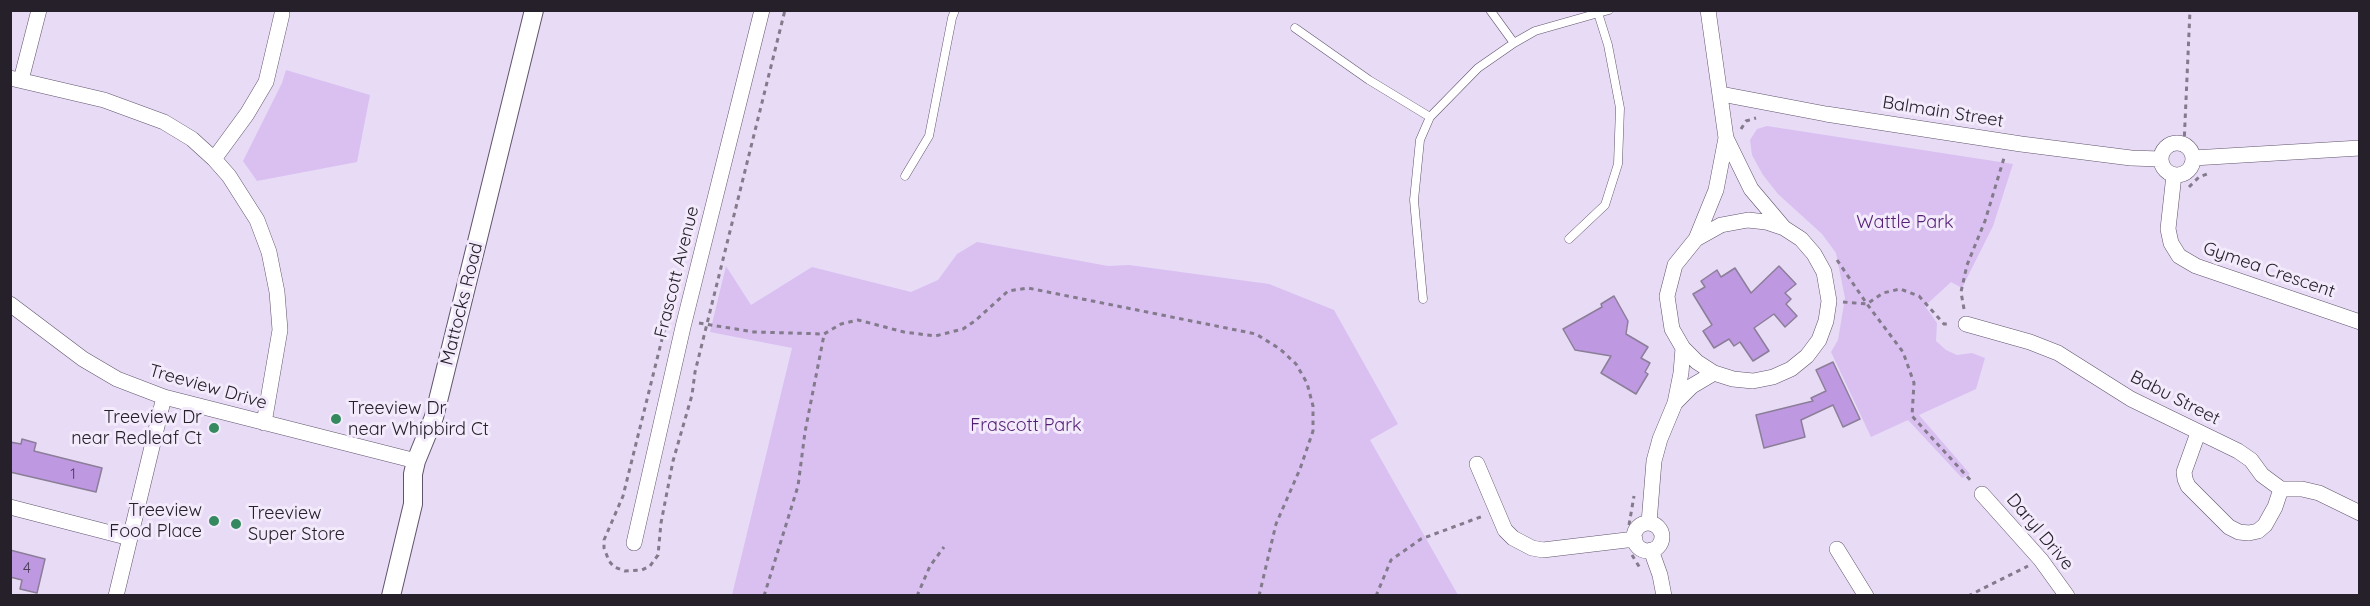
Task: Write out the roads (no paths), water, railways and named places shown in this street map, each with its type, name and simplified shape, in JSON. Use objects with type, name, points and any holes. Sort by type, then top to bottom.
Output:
[{"type":"street","points":[[39,10],[16,79],[104,100],[164,122],[192,139],[214,159],[229,176],[257,220],[268,252],[277,292],[280,330],[264,423]]},
{"type":"street","name":"Mattocks Road","points":[[391,596],[413,504],[413,474],[416,461],[434,417],[534,10]]},
{"type":"street","name":"Frascott Avenue","points":[[634,543],[685,321],[762,10]]},
{"type":"street","points":[[1696,239],[1716,190],[1726,138],[1708,10]]},
{"type":"street","points":[[214,159],[247,114],[266,82],[282,14]]},
{"type":"street","name":"Balmain Street","points":[[1721,94],[1826,114],[2021,144],[2160,159]]},
{"type":"street","points":[[1726,138],[1751,189],[1784,228]]},
{"type":"street","points":[[2178,143],[2184,145],[2192,153],[2193,158],[2187,171],[2174,175],[2166,171],[2160,159],[2165,147],[2178,143]]},
{"type":"street","points":[[2193,158],[2360,148]]},
{"type":"street","name":"Gymea Crescent","points":[[2174,175],[2168,229],[2171,243],[2180,256],[2196,266],[2360,322]]},
{"type":"street","points":[[1739,220],[1766,222],[1784,228],[1801,239],[1820,262],[1827,281],[1829,301],[1826,321],[1819,340],[1807,356],[1791,369],[1773,377],[1753,381],[1733,379],[1714,373],[1697,362],[1683,348],[1669,318],[1669,285],[1681,255],[1696,239],[1713,228],[1739,220]]},
{"type":"street","name":"Treeview Drive","points":[[10,304],[83,359],[117,379],[164,397],[416,461]]},
{"type":"street","name":"Babu Street","points":[[1966,324],[2030,342],[2058,354],[2131,399],[2251,460],[2262,475],[2281,489]]},
{"type":"street","points":[[1649,523],[1654,461],[1660,439],[1675,403],[1683,348]]},
{"type":"street","points":[[1675,403],[1692,386],[1714,373]]},
{"type":"street","points":[[116,596],[164,397]]},
{"type":"street","points":[[2198,433],[2184,472],[2185,479],[2188,486],[2229,527],[2239,532],[2258,531],[2265,525],[2275,507],[2281,489],[2302,489],[2319,493],[2360,513]]},
{"type":"street","points":[[1477,464],[1505,530],[1532,548],[1543,550],[1635,539]]},
{"type":"street","name":"Daryl Drive","points":[[1982,494],[2041,560],[2067,596]]},
{"type":"street","points":[[10,507],[130,538]]},
{"type":"street","points":[[1649,523],[1660,529],[1662,538],[1659,546],[1651,550],[1642,549],[1635,539],[1638,527],[1649,523]]},
{"type":"street","points":[[1837,549],[1866,596]]},
{"type":"street","points":[[1651,550],[1660,575],[1664,596]]},
{"type":"lane","points":[[905,176],[929,136],[955,10]]},
{"type":"lane","points":[[1490,10],[1514,43]]},
{"type":"lane","points":[[1423,299],[1414,200],[1420,140],[1430,117],[1478,68],[1514,43],[1535,31],[1609,10]]},
{"type":"lane","points":[[1569,239],[1605,205],[1618,164],[1620,108],[1608,45],[1598,13]]},
{"type":"lane","points":[[1295,28],[1369,80],[1430,117]]},
{"type":"place","name":"Treeview Dr near Whipbird Ct","points":[[336,419]]},
{"type":"place","name":"Treeview Dr near Redleaf Ct","points":[[214,428]]},
{"type":"place","name":"Treeview Food Place","points":[[214,521]]},
{"type":"place","name":"Treeview Super Store","points":[[236,524]]},
{"type":"park label","name":"Wattle Park","points":[[1905,223]]},
{"type":"park label","name":"Frascott Park","points":[[1026,426]]}]
